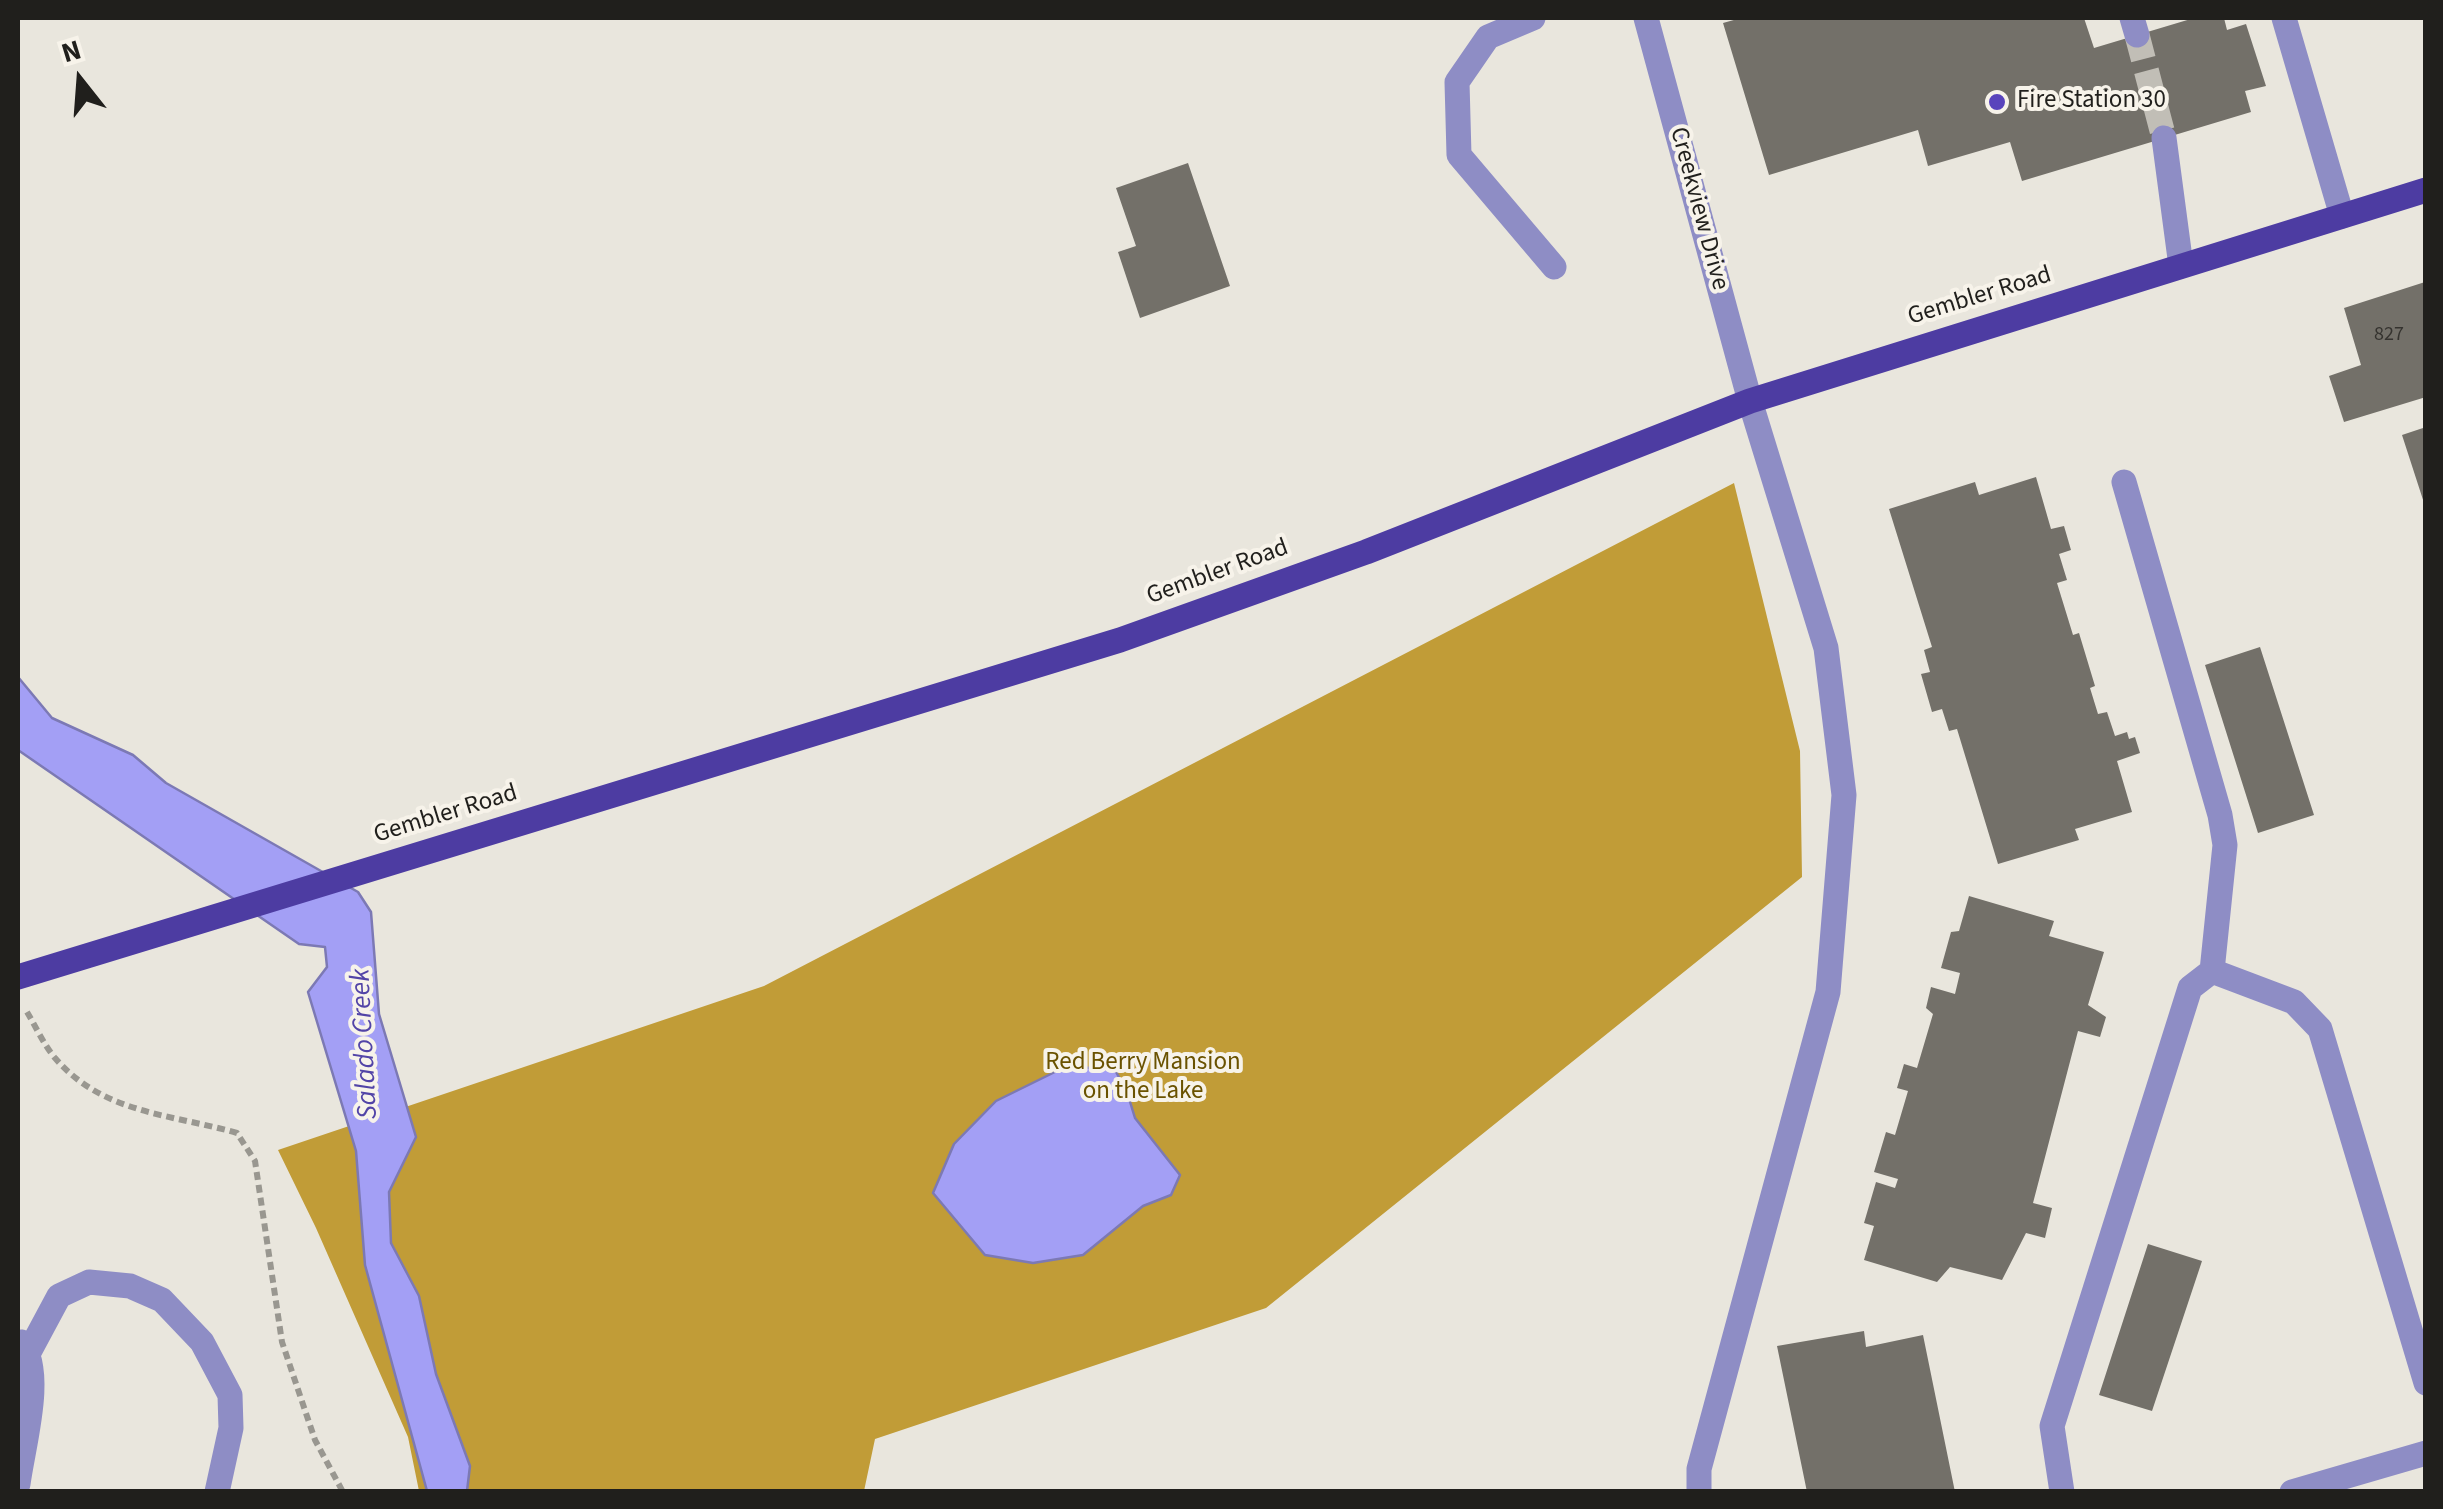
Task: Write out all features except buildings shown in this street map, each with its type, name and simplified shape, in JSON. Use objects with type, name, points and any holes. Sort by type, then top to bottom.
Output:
[{"type":"main road","name":"Gembler Road","points":[[18,976],[1138,634],[1366,552],[1750,401],[2426,190]]},
{"type":"street","points":[[1533,18],[1488,37],[1458,82],[1459,156],[1554,267]]},
{"type":"street","name":"Creekview Drive","points":[[1646,18],[1750,401],[1826,648],[1844,794],[1828,992],[1699,1470],[1699,1492]]},
{"type":"street","points":[[2284,18],[2342,216]]},
{"type":"street","points":[[2164,138],[2181,266]]},
{"type":"street","points":[[2062,1492],[2052,1426],[2190,988],[2212,972],[2225,845],[2220,815],[2124,482]]},
{"type":"street","points":[[2212,972],[2294,1002],[2320,1029],[2426,1384]]},
{"type":"street","points":[[18,1484],[33,1380],[23,1345],[60,1296],[89,1282],[130,1286],[162,1300],[202,1342],[230,1395],[231,1428],[217,1492]]},
{"type":"street","points":[[2292,1492],[2426,1453]]},
{"type":"path","points":[[18,997],[53,1056],[80,1083],[124,1107],[237,1133],[256,1161],[282,1342],[316,1440],[343,1492]]},
{"type":"green space","name":"Red Berry Mansion on the Lake","points":[[1734,483],[1800,751],[1802,877],[1266,1308],[875,1439],[864,1491],[419,1491],[408,1437],[278,1150],[764,986]]},
{"type":"water","name":"Salado Creek","points":[[18,677],[52,718],[133,755],[166,783],[358,892],[371,912],[379,1014],[416,1137],[389,1192],[391,1243],[419,1296],[436,1374],[470,1466],[467,1491],[427,1491],[365,1265],[356,1151],[308,992],[327,967],[325,947],[299,944],[18,750]]},
{"type":"water","points":[[1067,1066],[1115,1070],[1135,1118],[1180,1175],[1171,1195],[1143,1206],[1083,1255],[1033,1263],[985,1255],[933,1193],[954,1144],[996,1101]]},
{"type":"tunnel","points":[[2137,35],[2164,138]]},
{"type":"place","name":"Fire Station 30","points":[[1997,102]]}]
